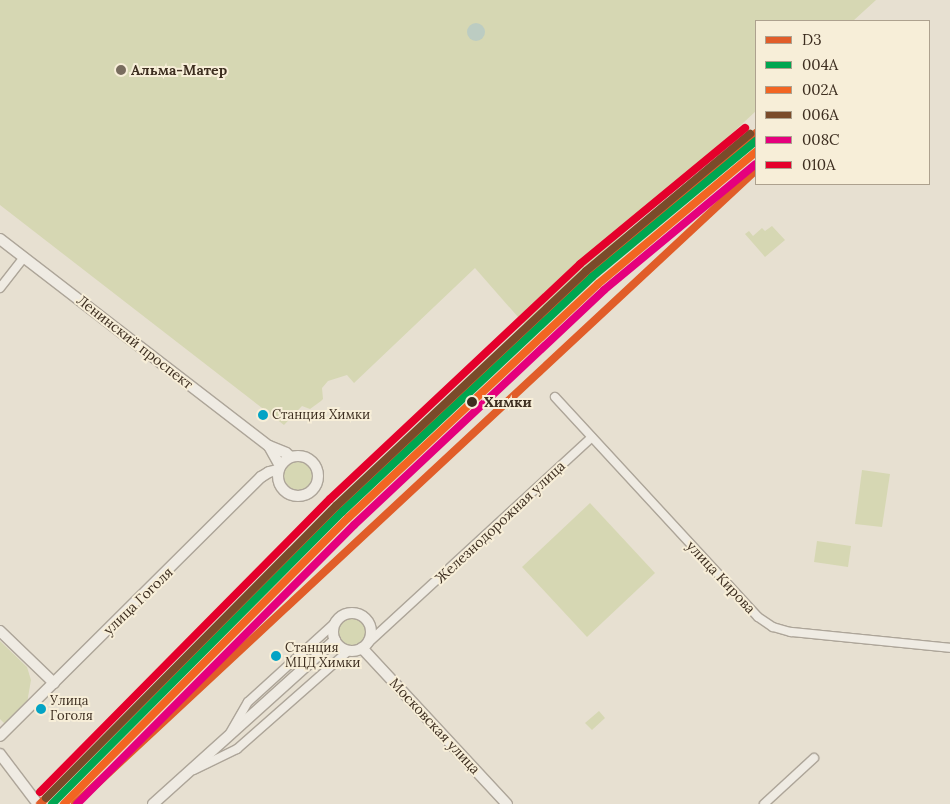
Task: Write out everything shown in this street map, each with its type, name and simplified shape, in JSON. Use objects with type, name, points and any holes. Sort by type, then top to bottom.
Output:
[{"type":"street","name":"Ленинский проспект","points":[[0,239],[269,446],[289,455]]},
{"type":"street","points":[[0,288],[24,257]]},
{"type":"street","points":[[555,397],[592,437]]},
{"type":"street","name":"Железнодорожная улица","points":[[365,646],[592,437]]},
{"type":"street","name":"улица Кирова","points":[[592,437],[758,617],[774,627],[791,632],[950,648]]},
{"type":"street","name":"Ленинский проспект","points":[[269,446],[279,468]]},
{"type":"street","points":[[289,455],[301,456],[313,463],[318,473],[314,489],[304,496],[288,494],[280,486],[279,468],[289,455]]},
{"type":"street","name":"улица Гоголя","points":[[0,736],[261,477],[279,468]]},
{"type":"street","points":[[188,773],[229,755],[348,651],[365,646],[372,631],[367,620],[362,616],[349,613],[337,621],[248,702],[228,737]]},
{"type":"street","points":[[337,621],[333,630],[335,640],[342,648],[348,651]]},
{"type":"street","points":[[0,631],[54,683]]},
{"type":"street","points":[[153,804],[335,640]]},
{"type":"street","name":"Московская улица","points":[[365,646],[507,804]]},
{"type":"street","points":[[0,754],[38,804]]},
{"type":"street","points":[[764,804],[814,758]]},
{"type":"green space","points":[[0,0],[876,0],[854,20],[755,20],[755,112],[525,325],[475,268],[354,383],[347,375],[328,381],[322,388],[323,399],[321,401],[310,409],[302,406],[284,425],[0,205]]},
{"type":"green space","points":[[772,226],[785,240],[765,257],[745,234],[749,231],[753,236],[762,228],[765,231]]},
{"type":"green space","points":[[298,462],[308,466],[312,476],[308,486],[298,490],[288,486],[284,476],[288,466]]},
{"type":"green space","points":[[862,470],[890,474],[882,527],[855,524]]},
{"type":"green space","points":[[590,503],[655,573],[587,637],[522,567]]},
{"type":"green space","points":[[817,541],[851,546],[848,567],[814,562]]},
{"type":"green space","points":[[352,617],[363,621],[367,632],[363,643],[352,647],[341,643],[337,632],[341,621]]},
{"type":"green space","points":[[0,641],[27,667],[31,680],[27,703],[5,724],[0,719]]},
{"type":"green space","points":[[599,711],[605,718],[592,730],[585,723]]},
{"type":"shaded area","points":[[472,23],[480,23],[485,28],[483,39],[472,41],[467,36],[467,28]]},
{"type":"transit line","name":"010А","points":[[40,792],[330,499],[580,264],[745,128]]},
{"type":"transit line","name":"006А","points":[[46,798],[336,506],[586,271],[750,134]]},
{"type":"transit line","name":"D3","points":[[40,804],[337,508],[588,273],[755,134]]},
{"type":"transit line","name":"004А","points":[[52,804],[342,512],[592,277],[755,142]]},
{"type":"transit line","name":"002А","points":[[64,804],[348,518],[598,284],[755,153]]},
{"type":"transit line","name":"008С","points":[[77,804],[354,525],[604,290],[755,165]]},
{"type":"transit line","name":"D3","points":[[75,804],[755,171]]},
{"type":"place","name":"Альма-Матер","points":[[121,70]]},
{"type":"place","name":"Химки","points":[[472,402]]},
{"type":"place","name":"Станция Химки","points":[[263,415]]},
{"type":"place","name":"Станция МЦД Химки","points":[[276,656]]},
{"type":"place","name":"Улица Гоголя","points":[[41,709]]}]
